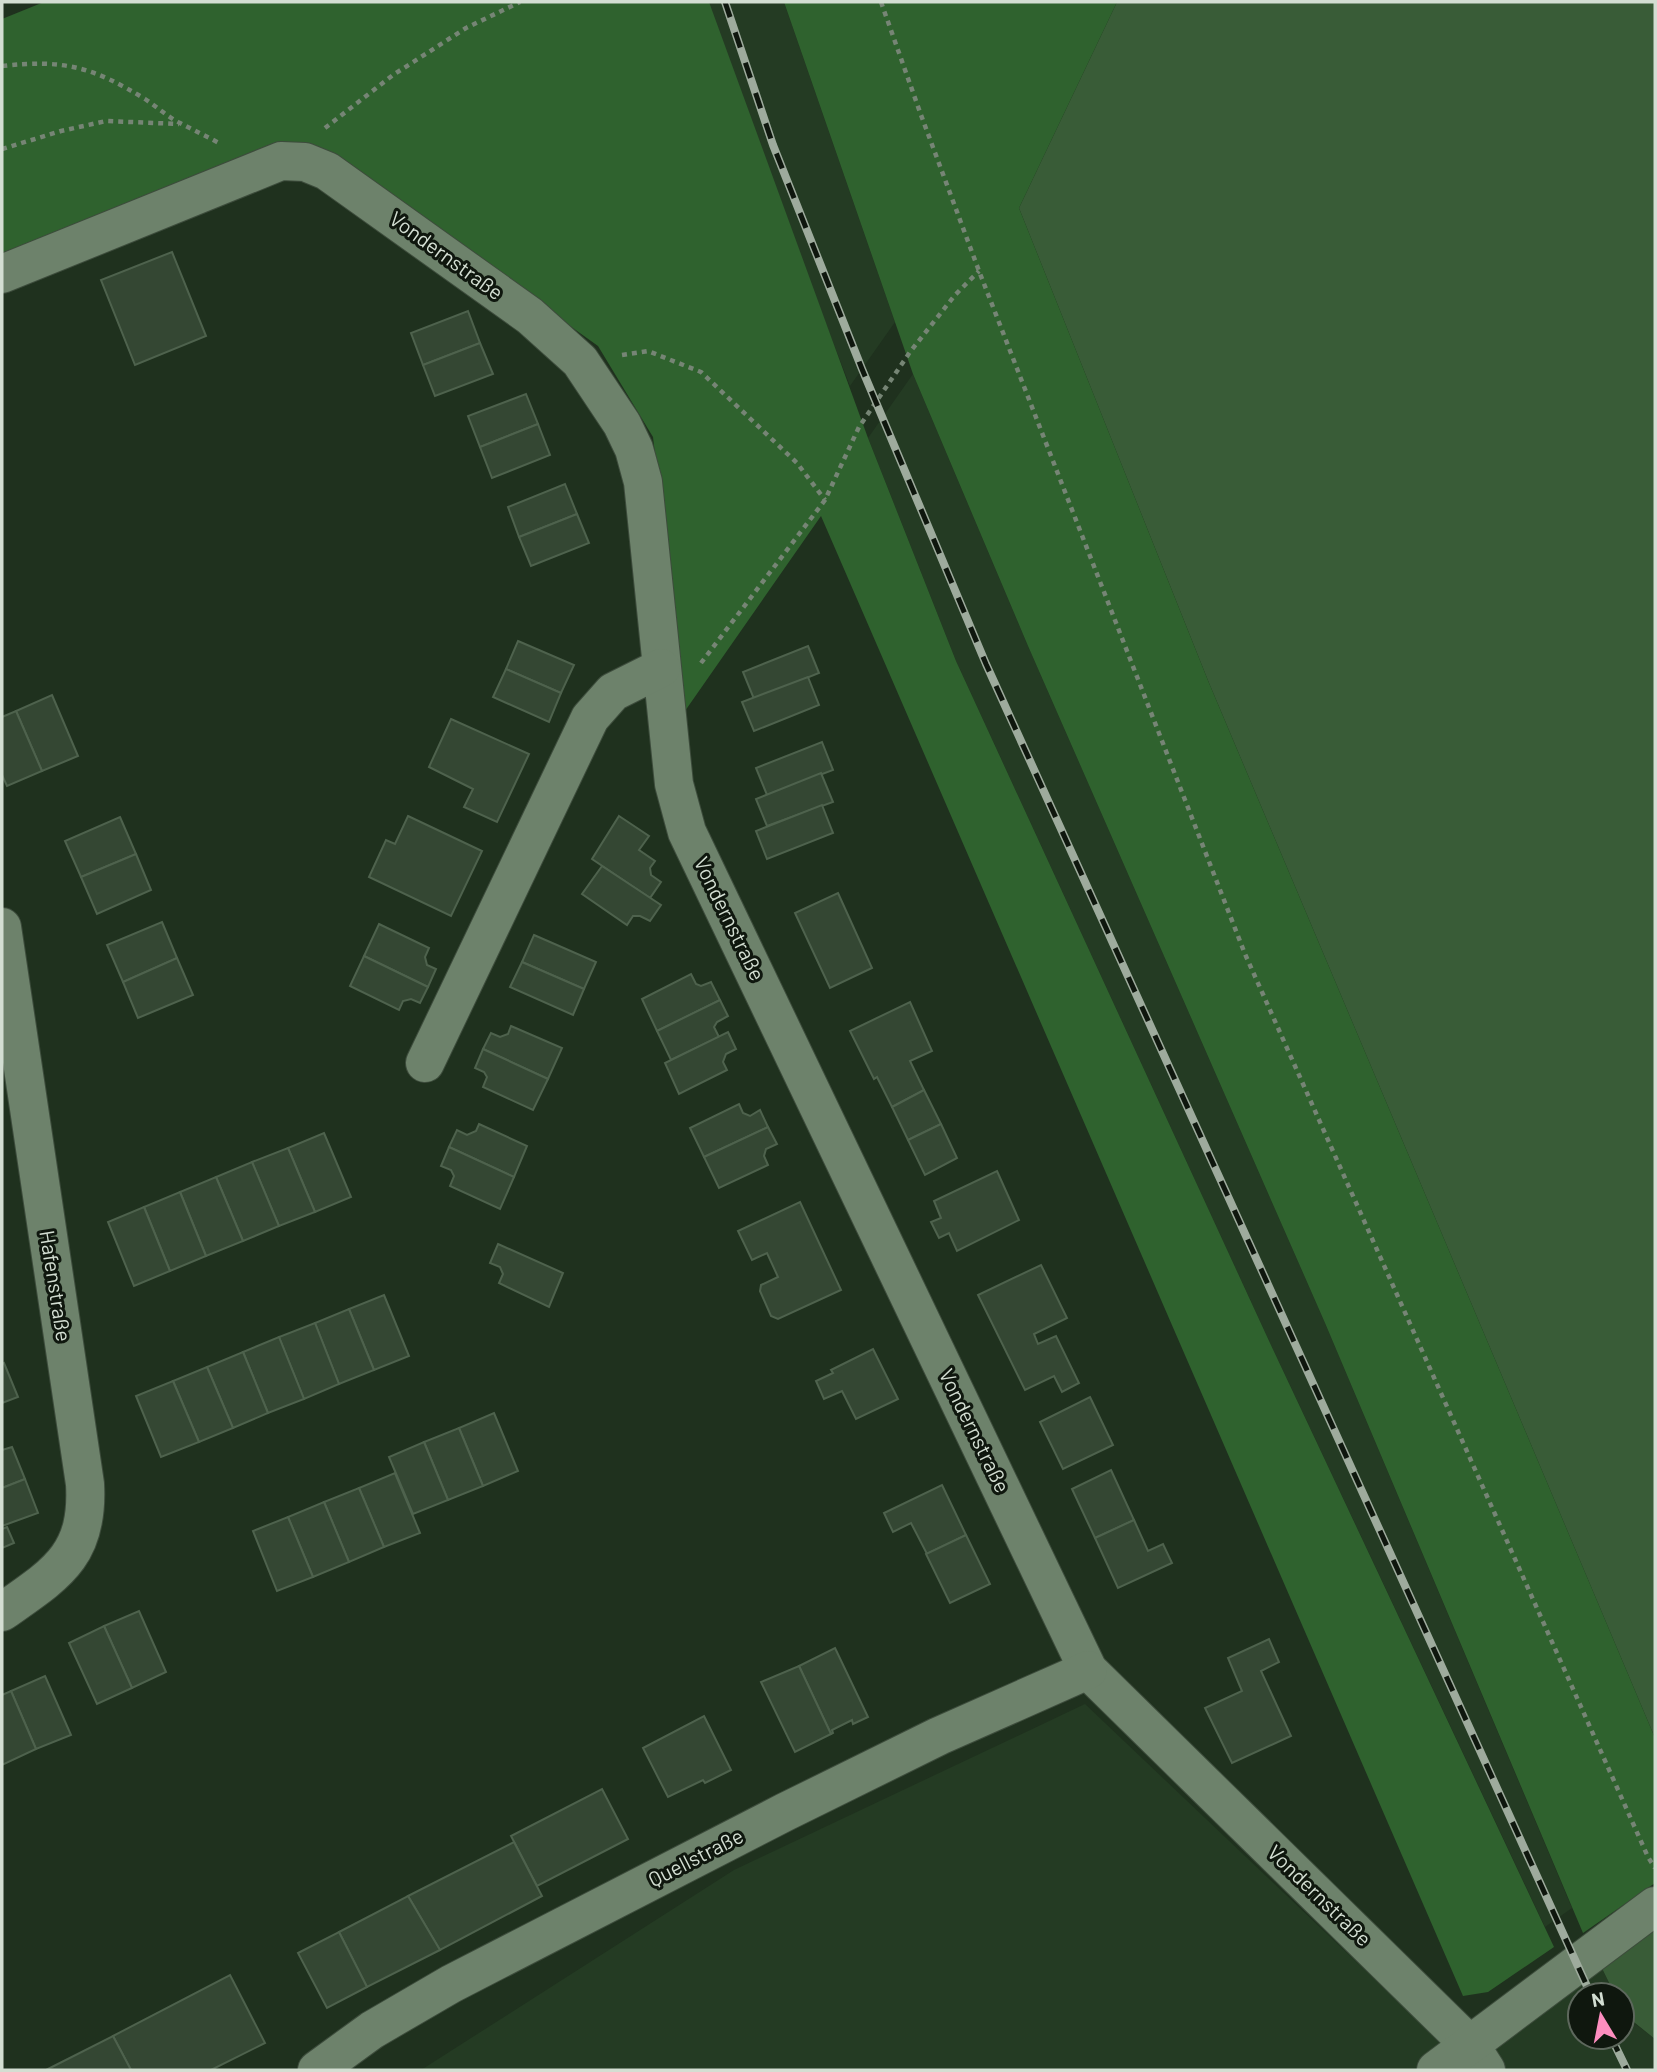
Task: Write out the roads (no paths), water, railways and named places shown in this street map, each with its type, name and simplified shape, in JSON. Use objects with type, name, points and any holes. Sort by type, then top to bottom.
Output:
[{"type":"street","name":"Vondernstraße","points":[[2,274],[281,161],[305,162],[327,171],[530,316],[580,361],[628,437],[643,482],[674,784],[687,832],[1088,1670],[1478,2057]]},
{"type":"street","points":[[425,1063],[590,718],[613,692],[661,668]]},
{"type":"street","name":"Hafenstraße","points":[[2,927],[85,1484],[86,1510],[81,1535],[68,1558],[50,1578],[2,1612]]},
{"type":"street","name":"Quellstraße","points":[[317,2070],[372,2030],[463,1978],[939,1736],[1088,1670]]},
{"type":"street","points":[[1436,2070],[1478,2057],[1655,1906]]},
{"type":"railway","points":[[725,2],[773,145],[862,369],[986,664],[1585,1981]]},
{"type":"railway","points":[[1618,2051],[1627,2070]]}]
